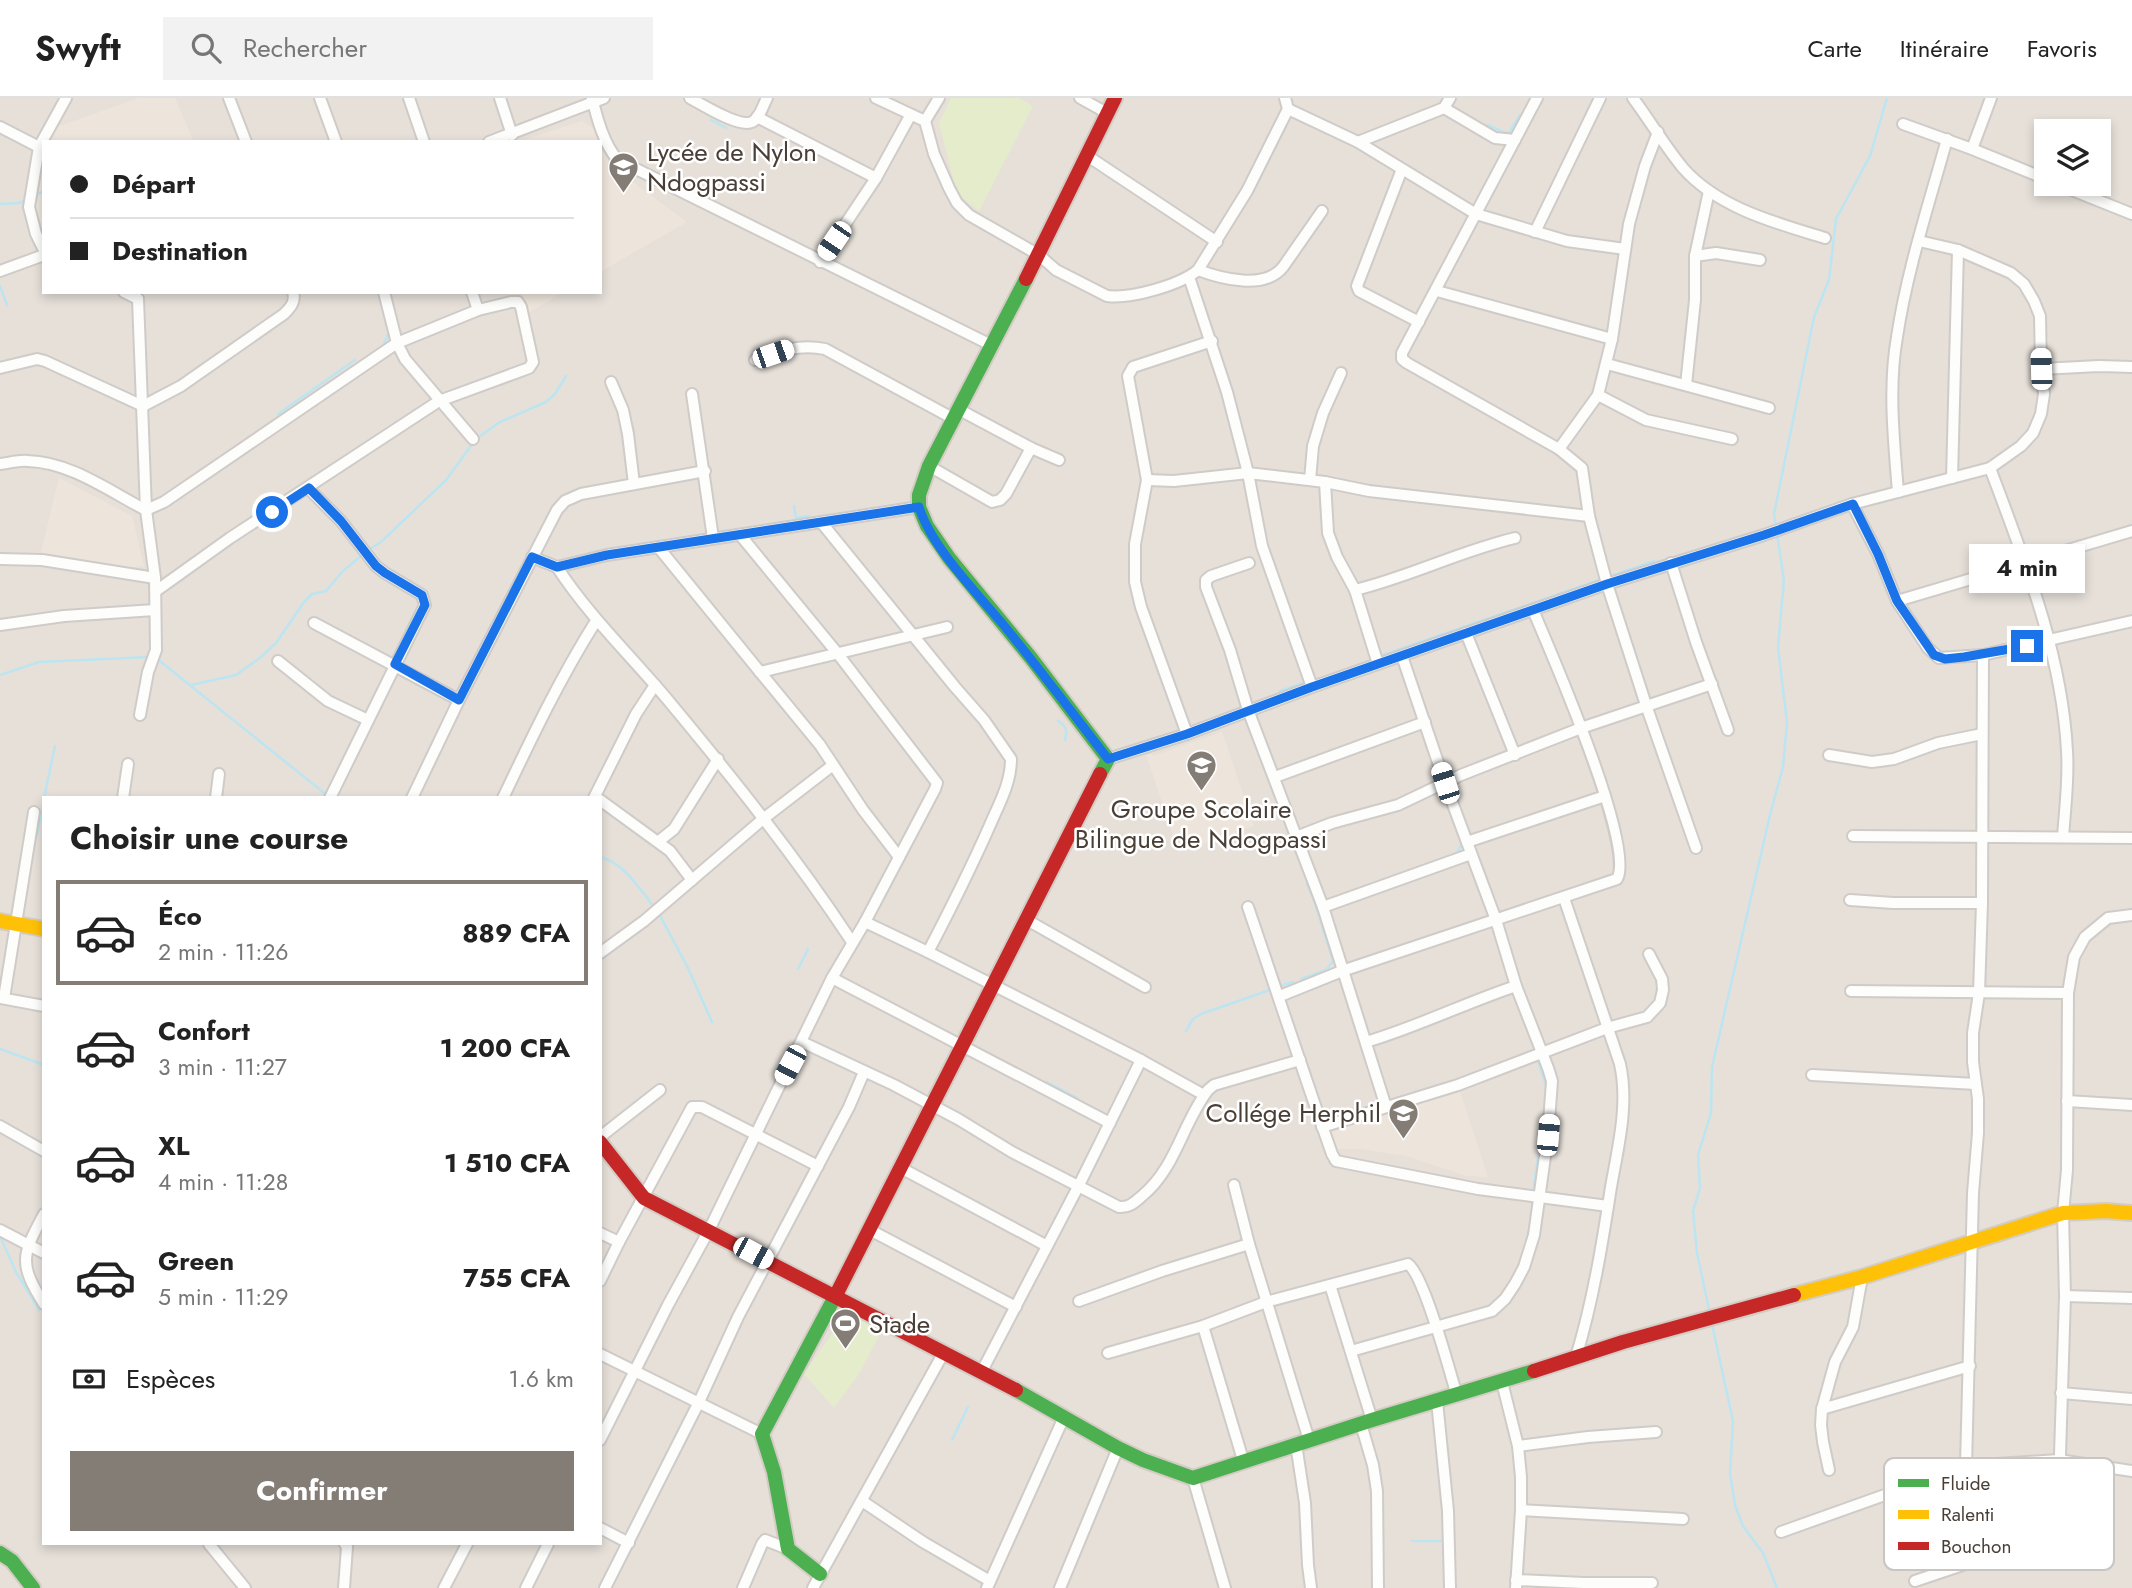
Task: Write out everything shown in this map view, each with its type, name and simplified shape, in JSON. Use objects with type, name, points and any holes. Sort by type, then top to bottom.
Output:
[{"type":"main road","points":[[820,1574],[788,1549],[774,1472],[762,1434],[870,1230],[930,1105],[1108,759],[1031,658],[949,558],[927,526],[919,507],[919,495],[929,466],[1039,255],[1115,98]]},
{"type":"main road","points":[[0,921],[42,929]]},
{"type":"main road","points":[[602,1145],[644,1198],[982,1371],[1118,1448],[1193,1478],[1623,1342],[1862,1277],[2063,1213],[2132,1213]]},
{"type":"main road","points":[[0,1553],[12,1561],[33,1588]]},
{"type":"street","points":[[43,140],[66,98]]},
{"type":"street","points":[[229,98],[245,140]]},
{"type":"street","points":[[320,98],[335,140]]},
{"type":"street","points":[[409,98],[423,140]]},
{"type":"street","points":[[500,98],[512,135]]},
{"type":"street","points":[[690,98],[745,124],[753,122],[767,98]]},
{"type":"street","points":[[876,98],[925,121]]},
{"type":"street","points":[[939,98],[925,121],[934,154],[957,203],[969,215],[1039,255],[1056,270],[1107,296],[1127,296],[1194,273],[1225,279],[1269,279],[1278,274],[1322,211]]},
{"type":"street","points":[[1080,98],[1107,113]]},
{"type":"street","points":[[1537,98],[1402,353],[1402,359],[1559,449],[1582,468],[1589,516],[1607,584],[1696,848]]},
{"type":"street","points":[[1535,232],[1600,98]]},
{"type":"street","points":[[1633,98],[1682,167],[1709,191],[1727,202],[1778,223],[1825,238]]},
{"type":"street","points":[[1972,149],[1991,98]]},
{"type":"street","points":[[496,140],[597,99],[605,137],[618,160],[993,346]]},
{"type":"street","points":[[1358,142],[1447,103],[1495,138],[1515,140]]},
{"type":"street","points":[[1194,273],[1217,242],[1247,191],[1287,104],[1358,142],[1476,214],[1567,241],[1625,249]]},
{"type":"street","points":[[820,262],[876,178],[910,116]]},
{"type":"street","points":[[757,117],[876,178]]},
{"type":"street","points":[[1903,124],[2034,174]]},
{"type":"street","points":[[0,128],[39,147]]},
{"type":"street","points":[[1559,449],[1598,395],[1612,339],[1625,249],[1638,189],[1658,132]]},
{"type":"street","points":[[1495,138],[1504,159]]},
{"type":"street","points":[[1898,492],[1893,398],[1896,338],[1947,139]]},
{"type":"street","points":[[42,142],[29,208],[42,246]]},
{"type":"street","points":[[1087,155],[1217,242]]},
{"type":"street","points":[[1402,169],[1357,286],[1359,291],[1419,322]]},
{"type":"street","points":[[1686,385],[1695,300],[1695,256],[1709,191]]},
{"type":"street","points":[[2086,196],[2132,215]]},
{"type":"street","points":[[1108,759],[1187,734],[1312,687],[1607,584],[1853,504],[1990,468],[2021,446],[2033,433],[2040,414],[2044,394],[2040,316],[2024,284],[2011,273],[1958,250],[1919,241]]},
{"type":"street","points":[[1952,478],[1958,250]]},
{"type":"street","points":[[1695,256],[1716,253],[1760,260]]},
{"type":"street","points":[[0,271],[42,256]]},
{"type":"street","points":[[1194,273],[1248,473],[1262,546],[1312,687]]},
{"type":"street","points":[[1437,291],[1612,339]]},
{"type":"street","points":[[143,406],[181,386],[284,314],[292,306],[294,294]]},
{"type":"street","points":[[384,294],[397,344],[405,359],[473,439]]},
{"type":"street","points":[[473,294],[478,310]]},
{"type":"street","points":[[140,715],[148,672],[156,650],[156,590],[146,510],[143,296]]},
{"type":"street","points":[[146,510],[173,496],[397,344],[478,310],[511,302],[517,302],[521,307],[532,366],[439,401],[230,538],[156,590]]},
{"type":"street","points":[[1187,734],[1141,607],[1135,582],[1135,544],[1147,480],[1128,376],[1133,367],[1212,341]]},
{"type":"street","points":[[755,359],[790,348],[812,346],[825,349],[956,414],[1059,460]]},
{"type":"street","points":[[0,368],[37,359],[45,361],[143,406]]},
{"type":"street","points":[[1607,364],[1769,408]]},
{"type":"street","points":[[2041,369],[2132,367]]},
{"type":"street","points":[[1310,480],[1313,446],[1323,413],[1341,373]]},
{"type":"street","points":[[611,382],[623,410],[634,484]]},
{"type":"street","points":[[692,394],[713,538]]},
{"type":"street","points":[[1598,395],[1646,420],[1732,439]]},
{"type":"street","points":[[929,466],[992,502],[1000,500],[1006,494],[1031,448]]},
{"type":"street","points":[[0,464],[28,461],[49,464],[77,474],[146,510]]},
{"type":"street","points":[[1990,468],[2050,641],[2061,698],[2067,751],[2063,836]]},
{"type":"street","points":[[413,796],[532,557],[557,510],[565,501],[581,494],[705,471]]},
{"type":"street","points":[[1147,480],[1174,481],[1248,473],[1325,482],[1368,491],[1589,516]]},
{"type":"street","points":[[1325,482],[1328,533],[1354,590],[1378,664]]},
{"type":"street","points":[[309,488],[341,521],[376,566],[422,595],[425,600],[425,605],[331,796]]},
{"type":"street","points":[[1853,504],[1878,554],[1897,601],[1928,648],[1939,658],[1983,655],[2132,621]]},
{"type":"street","points":[[532,557],[557,567],[607,555],[919,507]]},
{"type":"street","points":[[821,522],[984,720],[1012,759],[1009,779],[970,870],[928,952]]},
{"type":"street","points":[[1897,601],[2132,531]]},
{"type":"street","points":[[602,1436],[709,1230],[832,978],[865,922],[937,783],[838,654],[741,536]]},
{"type":"street","points":[[1354,590],[1515,538]]},
{"type":"street","points":[[659,548],[814,737],[863,810],[899,857]]},
{"type":"street","points":[[0,559],[42,560],[155,578]]},
{"type":"street","points":[[1249,563],[1210,576],[1206,580],[1206,587],[1230,650],[1248,710],[1323,907],[1387,1107]]},
{"type":"street","points":[[1671,563],[1728,730]]},
{"type":"street","points":[[557,567],[596,621],[630,655],[718,759],[852,942]]},
{"type":"street","points":[[0,625],[64,616],[155,610]]},
{"type":"street","points":[[1279,996],[1342,971],[1617,879],[1620,873],[1617,838],[1605,796],[1533,610]]},
{"type":"street","points":[[504,796],[549,700],[596,621]]},
{"type":"street","points":[[314,623],[459,700]]},
{"type":"street","points":[[760,673],[947,627]]},
{"type":"street","points":[[1466,633],[1515,755]]},
{"type":"street","points":[[1966,1458],[1972,1241],[1978,1133],[1973,1033],[1979,993],[1982,903],[1983,655]]},
{"type":"street","points":[[1351,1350],[1492,1311],[1505,1299],[1524,1267],[1534,1235],[1552,1095],[1548,1068],[1516,986],[1496,920],[1402,656]]},
{"type":"street","points":[[278,661],[328,701],[368,720]]},
{"type":"street","points":[[1296,837],[1332,823],[1398,805],[1445,783],[1581,729],[1712,684]]},
{"type":"street","points":[[598,796],[636,714],[655,685]]},
{"type":"street","points":[[1275,777],[1425,722]]},
{"type":"street","points":[[1829,755],[1872,762],[1894,758],[1938,743],[1982,734]]},
{"type":"street","points":[[659,841],[674,829],[718,759]]},
{"type":"street","points":[[123,796],[128,764]]},
{"type":"street","points":[[606,941],[644,921],[832,765]]},
{"type":"street","points":[[216,796],[219,774]]},
{"type":"street","points":[[1467,842],[1605,796]]},
{"type":"street","points":[[602,801],[659,841],[692,880]]},
{"type":"street","points":[[34,812],[2,998],[42,1006]]},
{"type":"street","points":[[1853,836],[2132,838]]},
{"type":"street","points":[[1323,907],[1471,854]]},
{"type":"street","points":[[1564,898],[1620,1064],[1624,1084],[1619,1138],[1601,1255],[1576,1357]]},
{"type":"street","points":[[1850,900],[1893,904],[1982,903]]},
{"type":"street","points":[[1248,907],[1336,1161],[1478,1189],[1608,1206]]},
{"type":"street","points":[[2059,1458],[2065,1296],[2063,1213],[2067,1170],[2068,993],[2074,957],[2085,937],[2108,918],[2132,915]]},
{"type":"street","points":[[1027,919],[1145,986]]},
{"type":"street","points":[[865,922],[1141,1060],[1204,1095]]},
{"type":"street","points":[[1322,1127],[1458,1085],[1607,1028],[1647,1017],[1660,1003],[1663,990],[1662,979],[1648,954]]},
{"type":"street","points":[[832,978],[1110,1123]]},
{"type":"street","points":[[1366,1042],[1401,1032],[1474,1000],[1516,986]]},
{"type":"street","points":[[1851,991],[2068,993]]},
{"type":"street","points":[[802,1042],[894,1085],[1012,1152],[1119,1207],[1132,1204],[1154,1187],[1170,1165],[1204,1095],[1214,1085],[1300,1060]]},
{"type":"street","points":[[982,1371],[1141,1060]]},
{"type":"street","points":[[605,1588],[699,1402],[738,1317],[849,1107],[864,1072]]},
{"type":"street","points":[[1812,1075],[1976,1084]]},
{"type":"street","points":[[602,1135],[660,1090]]},
{"type":"street","points":[[2067,1101],[2132,1105]]},
{"type":"street","points":[[602,1277],[692,1107],[702,1107],[818,1166]]},
{"type":"street","points":[[0,1126],[42,1150]]},
{"type":"street","points":[[901,1168],[1047,1246]]},
{"type":"street","points":[[1234,1185],[1303,1442],[1311,1588]]},
{"type":"street","points":[[42,1218],[27,1245],[25,1266],[42,1301]]},
{"type":"street","points":[[0,1230],[42,1252]]},
{"type":"street","points":[[870,1230],[1016,1307]]},
{"type":"street","points":[[602,1234],[619,1242]]},
{"type":"street","points":[[1079,1301],[1249,1244]]},
{"type":"street","points":[[1108,1353],[1203,1326],[1266,1302],[1404,1263],[1413,1267],[1418,1278],[1457,1396]]},
{"type":"street","points":[[1829,1470],[1821,1426],[1822,1409],[1835,1362],[1853,1327],[1862,1277]]},
{"type":"street","points":[[1330,1286],[1351,1350],[1373,1465],[1377,1491],[1378,1588]]},
{"type":"street","points":[[2065,1296],[2132,1298]]},
{"type":"street","points":[[1203,1326],[1243,1460]]},
{"type":"street","points":[[813,1588],[944,1352]]},
{"type":"street","points":[[602,1355],[762,1434]]},
{"type":"street","points":[[1822,1409],[1970,1366]]},
{"type":"street","points":[[1502,1382],[1518,1446],[1521,1510],[1516,1584],[1585,1586],[1652,1583]]},
{"type":"street","points":[[2061,1393],[2132,1399]]},
{"type":"street","points":[[1437,1401],[1448,1511],[1450,1588]]},
{"type":"street","points":[[862,1501],[988,1584],[1064,1417]]},
{"type":"street","points":[[1518,1446],[1656,1432]]},
{"type":"street","points":[[1060,1588],[1118,1448]]},
{"type":"street","points":[[2114,1469],[2132,1471]]},
{"type":"street","points":[[1193,1478],[1225,1588]]},
{"type":"street","points":[[1782,1532],[1884,1495]]},
{"type":"street","points":[[1521,1510],[1683,1519]]},
{"type":"street","points":[[602,1529],[629,1543]]},
{"type":"street","points":[[743,1588],[765,1540],[788,1549]]},
{"type":"street","points":[[210,1545],[245,1588]]},
{"type":"street","points":[[344,1588],[346,1545]]},
{"type":"street","points":[[444,1588],[466,1545]]},
{"type":"street","points":[[526,1588],[548,1545]]},
{"type":"street","points":[[1914,1581],[1947,1570]]},
{"type":"shaded area","points":[[0,98],[2132,98],[2132,1588],[0,1588]]},
{"type":"shaded area","points":[[139,98],[175,98],[193,140],[49,140],[54,128]]},
{"type":"shaded area","name":"Lycée de Nylon Ndogpassi","points":[[582,121],[594,128],[599,140],[524,140]]},
{"type":"shaded area","name":"Lycée de Nylon Ndogpassi","points":[[602,147],[610,165],[687,222],[602,271]]},
{"type":"shaded area","points":[[42,166],[42,234],[35,210]]},
{"type":"shaded area","points":[[522,294],[561,294],[528,313]]},
{"type":"shaded area","points":[[59,478],[132,516],[144,566],[125,568],[41,552]]},
{"type":"shaded area","name":"Groupe Scolaire Bilingue de Ndogpassi","points":[[1222,732],[1254,826],[1179,852],[1146,755],[1153,756]]},
{"type":"shaded area","name":"Collége Herphil","points":[[1459,1088],[1488,1177],[1466,1176],[1407,1156],[1360,1149],[1334,1149],[1329,1131]]},
{"type":"green space","points":[[951,98],[1019,98],[1033,106],[979,211],[960,196],[939,123]]},
{"type":"green space","name":"Stade","points":[[849,1309],[883,1328],[859,1374],[834,1408],[804,1374]]},
{"type":"waterway","points":[[1776,527],[1774,514],[1814,317],[1829,280],[1836,219],[1870,156],[1887,98]]},
{"type":"waterway","points":[[1488,125],[1509,133],[1520,115]]},
{"type":"waterway","points":[[711,120],[726,128]]},
{"type":"waterway","points":[[34,196],[42,192]]},
{"type":"waterway","points":[[0,204],[20,203],[25,200]]},
{"type":"waterway","points":[[0,286],[7,305]]},
{"type":"waterway","points":[[382,307],[385,317]]},
{"type":"waterway","points":[[384,343],[389,330]]},
{"type":"waterway","points":[[278,414],[355,360]]},
{"type":"waterway","points":[[367,551],[381,542],[446,480],[476,439],[500,422],[546,402],[555,394],[566,376]]},
{"type":"waterway","points":[[794,506],[796,518],[809,516]]},
{"type":"waterway","points":[[1710,1314],[1697,1253],[1693,1211],[1700,1188],[1698,1155],[1711,1113],[1712,1067],[1783,767],[1787,722],[1778,647],[1784,580],[1777,534]]},
{"type":"waterway","points":[[191,685],[236,675],[261,657],[276,643],[304,602],[312,594],[326,591],[342,572],[362,555]]},
{"type":"waterway","points":[[1608,577],[1654,561]]},
{"type":"waterway","points":[[1380,656],[1602,579]]},
{"type":"waterway","points":[[0,675],[39,662],[149,657]]},
{"type":"waterway","points":[[156,658],[328,796]]},
{"type":"waterway","points":[[1280,691],[1304,683]]},
{"type":"waterway","points":[[1058,721],[1066,729],[1065,740]]},
{"type":"waterway","points":[[44,796],[55,746]]},
{"type":"waterway","points":[[37,836],[42,810]]},
{"type":"waterway","points":[[1458,851],[1463,841]]},
{"type":"waterway","points":[[602,858],[624,870],[654,907]]},
{"type":"waterway","points":[[1301,979],[1326,970],[1333,961],[1307,884]]},
{"type":"waterway","points":[[658,912],[688,968],[712,1022]]},
{"type":"waterway","points":[[1254,942],[1258,952]]},
{"type":"waterway","points":[[798,969],[808,949]]},
{"type":"waterway","points":[[844,978],[859,986]]},
{"type":"waterway","points":[[1283,985],[1293,982]]},
{"type":"waterway","points":[[1186,1031],[1193,1019],[1201,1014],[1267,991],[1270,985]]},
{"type":"waterway","points":[[0,1049],[42,1064]]},
{"type":"waterway","points":[[1537,1058],[1547,1088]]},
{"type":"waterway","points":[[1046,1086],[1047,1082],[1077,1098]]},
{"type":"waterway","points":[[1533,1193],[1545,1105]]},
{"type":"waterway","points":[[1525,1248],[1533,1199]]},
{"type":"waterway","points":[[0,1236],[16,1272],[39,1310]]},
{"type":"waterway","points":[[1712,1324],[1733,1421],[1730,1473],[1735,1505],[1743,1526],[1763,1553],[1777,1588]]},
{"type":"waterway","points":[[952,1440],[968,1407]]},
{"type":"waterway","points":[[1412,1541],[1441,1541]]},
{"type":"traffic: fast","points":[[1026,279],[929,466],[919,495],[919,507],[927,526],[949,558],[1031,658],[1108,759],[1100,774]]},
{"type":"traffic: fast","points":[[820,1574],[788,1549],[774,1472],[762,1434],[838,1291]]},
{"type":"traffic: fast","points":[[1016,1390],[1118,1448],[1193,1478],[1534,1371]]},
{"type":"traffic: fast","points":[[0,1553],[12,1561],[33,1588]]},
{"type":"traffic: slow","points":[[0,921],[42,929]]},
{"type":"traffic: slow","points":[[1794,1295],[1862,1277],[2063,1213],[2132,1213]]},
{"type":"traffic: jam","points":[[1026,279],[1115,98]]},
{"type":"traffic: jam","points":[[838,1291],[1100,774]]},
{"type":"traffic: jam","points":[[602,1145],[644,1198],[1016,1390]]},
{"type":"traffic: jam","points":[[1534,1371],[1623,1342],[1794,1295]]},
{"type":"place","name":"Lycée de Nylon Ndogpassi","points":[[624,194]]},
{"type":"place","name":"Groupe Scolaire Bilingue de Ndogpassi","points":[[1201,793]]},
{"type":"place","name":"Collége Herphil","points":[[1404,1140]]},
{"type":"place","name":"Stade","points":[[846,1351]]},
{"type":"route","points":[[272,512],[309,488],[341,521],[376,566],[422,595],[425,605],[395,664],[459,700],[532,557],[557,567],[607,555],[919,507],[922,518],[949,558],[1031,658],[1108,759],[1187,734],[1312,687],[1607,584],[1853,504],[1878,554],[1897,601],[1934,655],[1945,659],[2027,646]]}]
